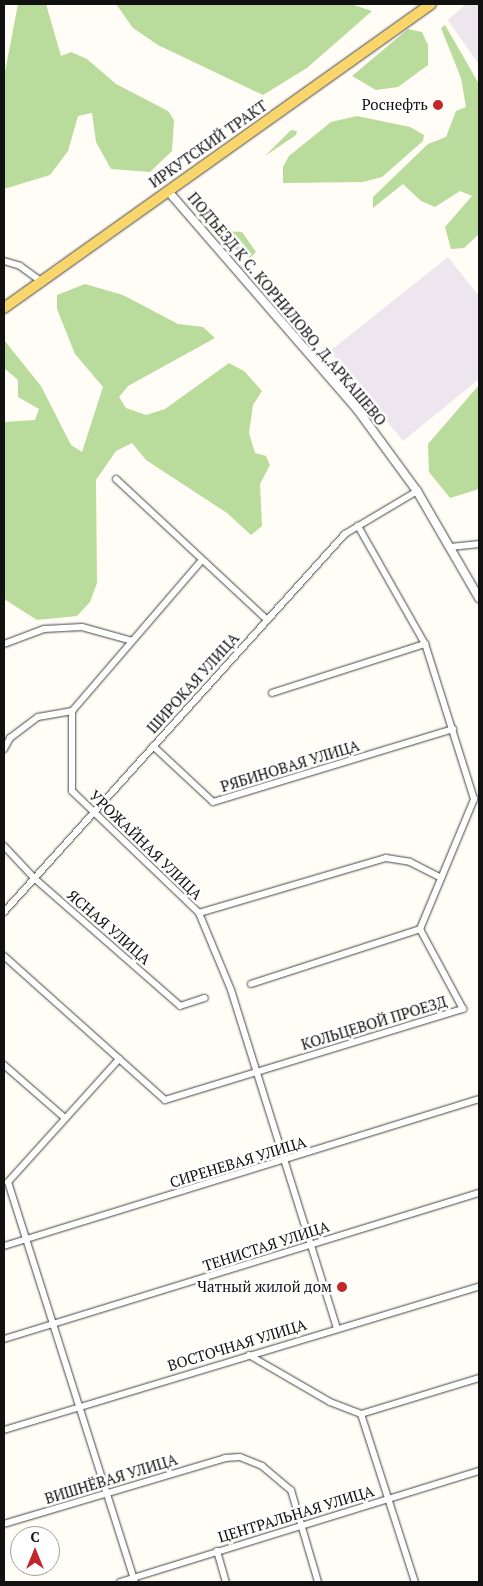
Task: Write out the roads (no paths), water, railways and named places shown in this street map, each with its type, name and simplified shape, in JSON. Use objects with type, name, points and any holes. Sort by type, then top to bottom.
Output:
[{"type":"main road","name":"ИРКУТСКИЙ ТРАКТ","points":[[4,308],[431,4]]},
{"type":"street","name":"ПОДЪЕЗД К С. КОРНИЛОВО, Д.АРКАШЕВО","points":[[168,191],[357,409],[417,491],[479,598]]},
{"type":"street","points":[[4,262],[20,266],[41,281]]},
{"type":"street","points":[[116,479],[267,620]]},
{"type":"street","name":"ШИРОКАЯ УЛИЦА","points":[[4,912],[345,534],[417,491]]},
{"type":"street","points":[[251,984],[420,929],[474,799],[425,644],[358,526]]},
{"type":"street","points":[[451,547],[479,544]]},
{"type":"street","points":[[4,748],[10,738],[38,717],[72,712],[202,560]]},
{"type":"street","points":[[4,644],[44,629],[82,628],[132,642]]},
{"type":"street","points":[[272,693],[425,644]]},
{"type":"street","name":"УРОЖАЙНАЯ УЛИЦА","points":[[72,712],[72,791],[91,814],[199,913],[386,858],[410,862],[441,878]]},
{"type":"street","name":"РЯБИНОВАЯ УЛИЦА","points":[[153,746],[213,802],[453,729]]},
{"type":"street","points":[[4,733],[10,738]]},
{"type":"street","name":"ЯСНАЯ УЛИЦА","points":[[4,846],[34,878],[180,1006],[205,998]]},
{"type":"street","points":[[199,913],[231,990],[253,1074],[286,1161],[337,1328]]},
{"type":"street","name":"КОЛЬЦЕВОЙ ПРОЕЗД","points":[[4,956],[165,1100],[463,1008],[420,929]]},
{"type":"street","points":[[119,1059],[6,1180],[28,1239],[79,1407],[135,1580]]},
{"type":"street","points":[[4,1065],[65,1118]]},
{"type":"street","name":"СИРЕНЕВАЯ УЛИЦА","points":[[4,1246],[286,1161],[479,1099]]},
{"type":"street","name":"ТЕНИСТАЯ УЛИЦА","points":[[4,1339],[54,1322],[119,1307],[310,1244],[479,1193]]},
{"type":"street","name":"ВОСТОЧНАЯ УЛИЦА","points":[[4,1430],[337,1328],[479,1287]]},
{"type":"street","points":[[249,1355],[330,1402],[361,1414],[479,1378]]},
{"type":"street","points":[[361,1414],[414,1582]]},
{"type":"street","name":"ВИШНЁВАЯ УЛИЦА","points":[[4,1524],[225,1458],[240,1457],[284,1481],[302,1524]]},
{"type":"street","name":"ЦЕНТРАЛЬНАЯ УЛИЦА","points":[[120,1582],[135,1580],[302,1524],[479,1471]]},
{"type":"street","points":[[302,1524],[318,1582]]},
{"type":"street","points":[[217,1551],[226,1582]]},
{"type":"place","name":"Роснефть","points":[[438,105]]},
{"type":"place","name":"Чатный жилой дом","points":[[342,1287]]}]
